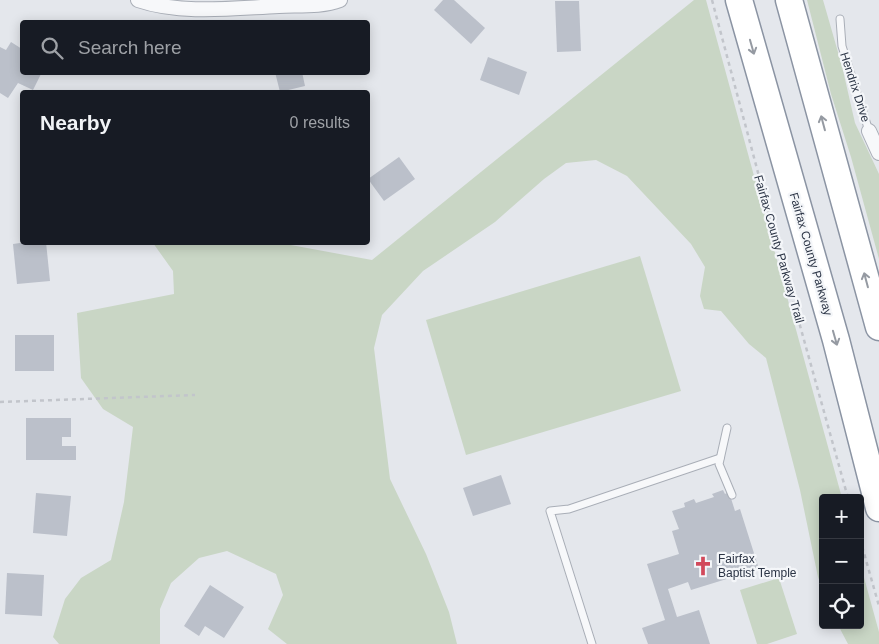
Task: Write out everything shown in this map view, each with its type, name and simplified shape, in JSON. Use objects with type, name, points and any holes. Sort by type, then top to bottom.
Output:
[{"type":"highway","name":"Fairfax County Parkway","points":[[739,0],[836,340],[879,508]]},
{"type":"highway","points":[[789,0],[879,326]]},
{"type":"street","points":[[138,0],[160,6],[204,9],[306,4],[340,0]]},
{"type":"street","name":"Hendrix Drive","points":[[869,131],[879,153]]},
{"type":"lane","name":"Hendrix Drive","points":[[840,19],[842,46],[869,131]]},
{"type":"lane","points":[[727,428],[719,464],[732,495]]},
{"type":"lane","points":[[592,644],[550,511],[569,509],[720,458]]},
{"type":"path","name":"Fairfax County Parkway Trail","points":[[712,0],[766,206],[847,494]]},
{"type":"path","points":[[0,402],[195,395]]},
{"type":"path","points":[[864,553],[879,606]]},
{"type":"green space","points":[[694,0],[706,0],[841,494],[819,494],[819,580],[800,490],[766,358],[749,344],[721,311],[704,309],[700,296],[705,267],[691,244],[627,176],[596,160],[566,163],[544,179],[495,222],[423,271],[382,315],[374,348],[390,479],[426,554],[449,612],[457,644],[287,644],[268,629],[283,595],[276,574],[227,551],[199,558],[171,583],[160,609],[160,644],[59,644],[53,637],[65,599],[81,578],[111,560],[124,502],[133,427],[103,409],[81,378],[77,313],[174,294],[173,271],[154,245],[291,245],[372,260]]},
{"type":"green space","points":[[807,0],[823,0],[842,66],[855,123],[879,174],[879,259],[851,157],[831,94]]},
{"type":"green space","points":[[640,256],[681,391],[466,455],[426,320]]},
{"type":"green space","points":[[779,578],[797,634],[767,644],[757,644],[740,590]]},
{"type":"green space","points":[[864,578],[879,632],[879,644],[848,644],[840,629],[864,629]]},
{"type":"building","points":[[443,0],[454,0],[485,28],[471,44],[434,10]]},
{"type":"building","points":[[555,1],[579,1],[581,51],[557,52]]},
{"type":"building","points":[[11,42],[20,48],[20,75],[40,75],[33,90],[18,83],[8,98],[0,93],[0,47],[6,50]]},
{"type":"building","points":[[488,57],[527,72],[519,95],[480,80]]},
{"type":"building","points":[[276,75],[303,75],[305,86],[280,90]]},
{"type":"building","points":[[399,157],[415,179],[384,201],[370,182],[370,178]]},
{"type":"building","points":[[13,244],[46,245],[50,281],[17,284]]},
{"type":"building","points":[[15,335],[54,335],[54,371],[15,371]]},
{"type":"building","points":[[26,418],[71,418],[71,437],[62,437],[62,446],[76,446],[76,460],[26,460]]},
{"type":"building","points":[[501,475],[511,504],[473,516],[463,488]]},
{"type":"building","name":"Fairfax Baptist Temple","points":[[723,490],[725,494],[729,492],[735,511],[740,509],[759,569],[691,590],[688,582],[668,589],[677,617],[699,610],[710,644],[648,644],[642,628],[665,620],[647,564],[679,554],[672,531],[679,529],[672,511],[685,507],[684,503],[694,499],[696,503],[714,497],[712,494]]},
{"type":"building","points":[[36,493],[71,496],[67,536],[33,533]]},
{"type":"building","points":[[7,573],[44,575],[42,616],[5,614]]},
{"type":"building","points":[[210,585],[244,607],[224,638],[205,626],[199,636],[184,626]]},
{"type":"place","name":"Fairfax Baptist Temple","points":[[703,566]]}]
